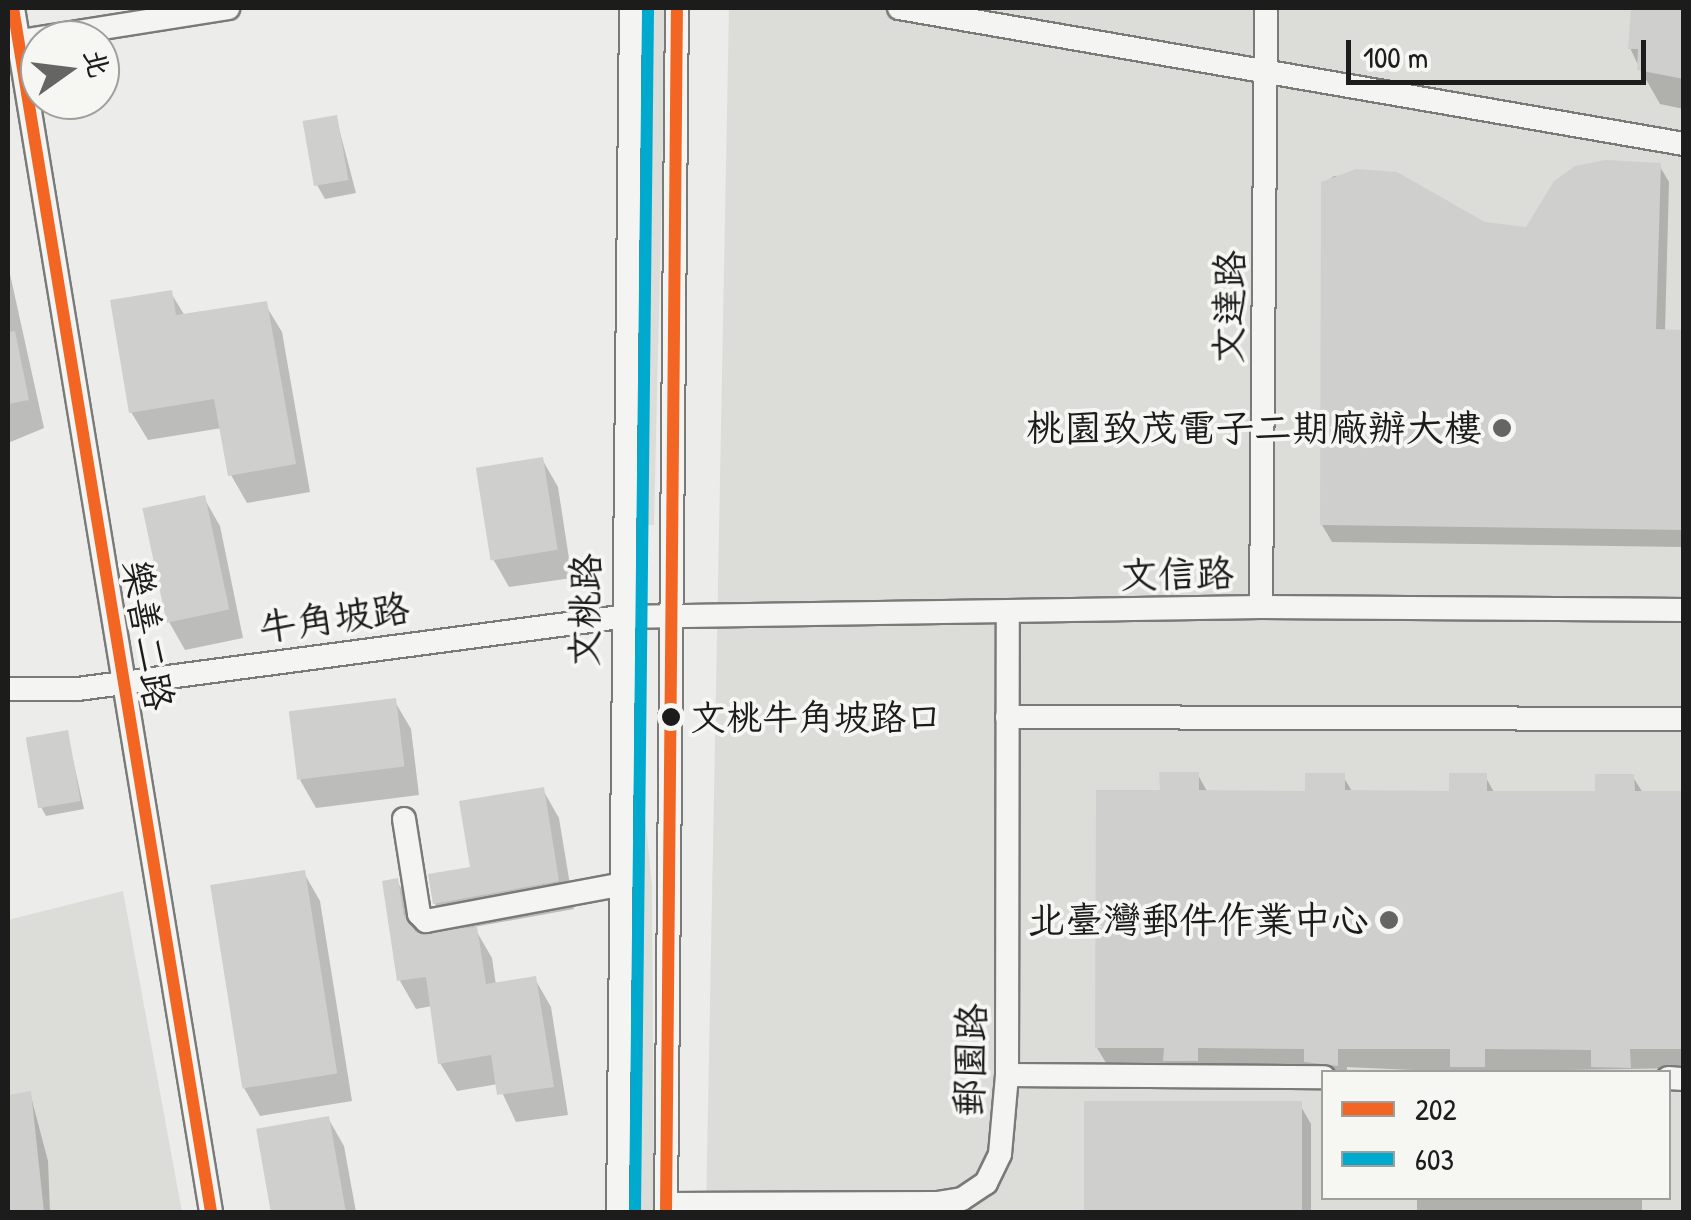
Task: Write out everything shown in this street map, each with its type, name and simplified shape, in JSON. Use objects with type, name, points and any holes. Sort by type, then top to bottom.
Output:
[{"type":"street","name":"樂善二路","points":[[13,8],[13,42],[212,1212]]},
{"type":"street","points":[[13,42],[228,8]]},
{"type":"street","name":"文桃路","points":[[618,1212],[620,617],[631,8]]},
{"type":"street","points":[[666,1208],[677,8]]},
{"type":"street","points":[[899,8],[1266,68],[1684,144]]},
{"type":"street","name":"文達路","points":[[1260,607],[1266,8]]},
{"type":"street","name":"文信路","points":[[671,616],[1260,607],[1684,610]]},
{"type":"street","name":"郵園路","points":[[666,1208],[962,1199],[986,1183],[1000,1154],[1007,1075],[1008,611]]},
{"type":"street","name":"牛角坡路","points":[[8,689],[120,683],[620,617],[671,616]]},
{"type":"street","points":[[1007,717],[1684,720]]},
{"type":"street","points":[[404,820],[419,914],[426,921],[619,885]]},
{"type":"street","points":[[1007,1075],[1321,1077]]},
{"type":"shaded area","points":[[641,8],[666,8],[654,525],[644,525],[636,330]]},
{"type":"shaded area","points":[[729,8],[1683,8],[1683,1212],[706,1212]]},
{"type":"shaded area","points":[[635,679],[645,679],[643,795],[652,886],[654,1212],[640,1212],[630,1121]]},
{"type":"shaded area","points":[[123,891],[182,1212],[8,1212],[8,920]]},
{"type":"building","points":[[1631,8],[1684,8],[1684,79],[1637,70],[1638,49],[1628,49]]},
{"type":"building","points":[[337,115],[348,180],[314,186],[303,121]]},
{"type":"building","name":"桃園致茂電子二期廠辦大樓","points":[[1605,160],[1661,163],[1656,329],[1684,330],[1684,530],[1320,525],[1321,182],[1356,169],[1397,172],[1485,222],[1526,227],[1554,181],[1575,166]]},
{"type":"building","points":[[172,290],[176,315],[267,301],[296,464],[228,476],[214,399],[129,413],[110,300]]},
{"type":"building","points":[[15,331],[29,400],[8,404],[8,332]]},
{"type":"building","points":[[543,457],[558,550],[491,560],[476,468]]},
{"type":"building","points":[[205,495],[229,609],[167,623],[142,508]]},
{"type":"building","points":[[396,698],[404,766],[297,780],[289,711]]},
{"type":"building","points":[[68,730],[81,801],[38,808],[26,737]]},
{"type":"building","name":"北臺灣郵件作業中心","points":[[1159,772],[1199,772],[1199,790],[1305,791],[1305,773],[1345,773],[1345,790],[1449,791],[1449,773],[1487,773],[1487,791],[1595,791],[1595,774],[1634,774],[1635,791],[1684,791],[1684,1049],[1630,1049],[1631,1068],[1591,1067],[1591,1050],[1485,1049],[1485,1067],[1450,1067],[1450,1049],[1338,1049],[1338,1066],[1304,1062],[1304,1049],[1198,1048],[1198,1061],[1163,1061],[1164,1048],[1095,1048],[1096,790],[1160,790]]},
{"type":"building","points":[[544,787],[559,881],[433,904],[428,874],[470,867],[459,801]]},
{"type":"building","points":[[305,870],[337,1073],[242,1088],[210,885]]},
{"type":"building","points":[[398,878],[404,916],[416,932],[477,927],[486,984],[536,976],[554,1087],[497,1095],[491,1055],[438,1064],[426,977],[397,981],[382,881]]},
{"type":"building","points":[[31,1091],[44,1212],[8,1212],[8,1095]]},
{"type":"building","points":[[1084,1101],[1302,1101],[1302,1212],[1084,1212]]},
{"type":"building","points":[[329,1116],[346,1212],[271,1212],[256,1129]]},
{"type":"transit line","name":"202","points":[[13,8],[211,1212]]},
{"type":"transit line","name":"603","points":[[635,1212],[648,8]]},
{"type":"transit line","name":"202","points":[[666,1212],[677,8]]},
{"type":"place","name":"桃園致茂電子二期廠辦大樓","points":[[1502,428]]},
{"type":"place","name":"文桃牛角坡路口","points":[[671,717]]},
{"type":"place","name":"北臺灣郵件作業中心","points":[[1389,920]]}]
